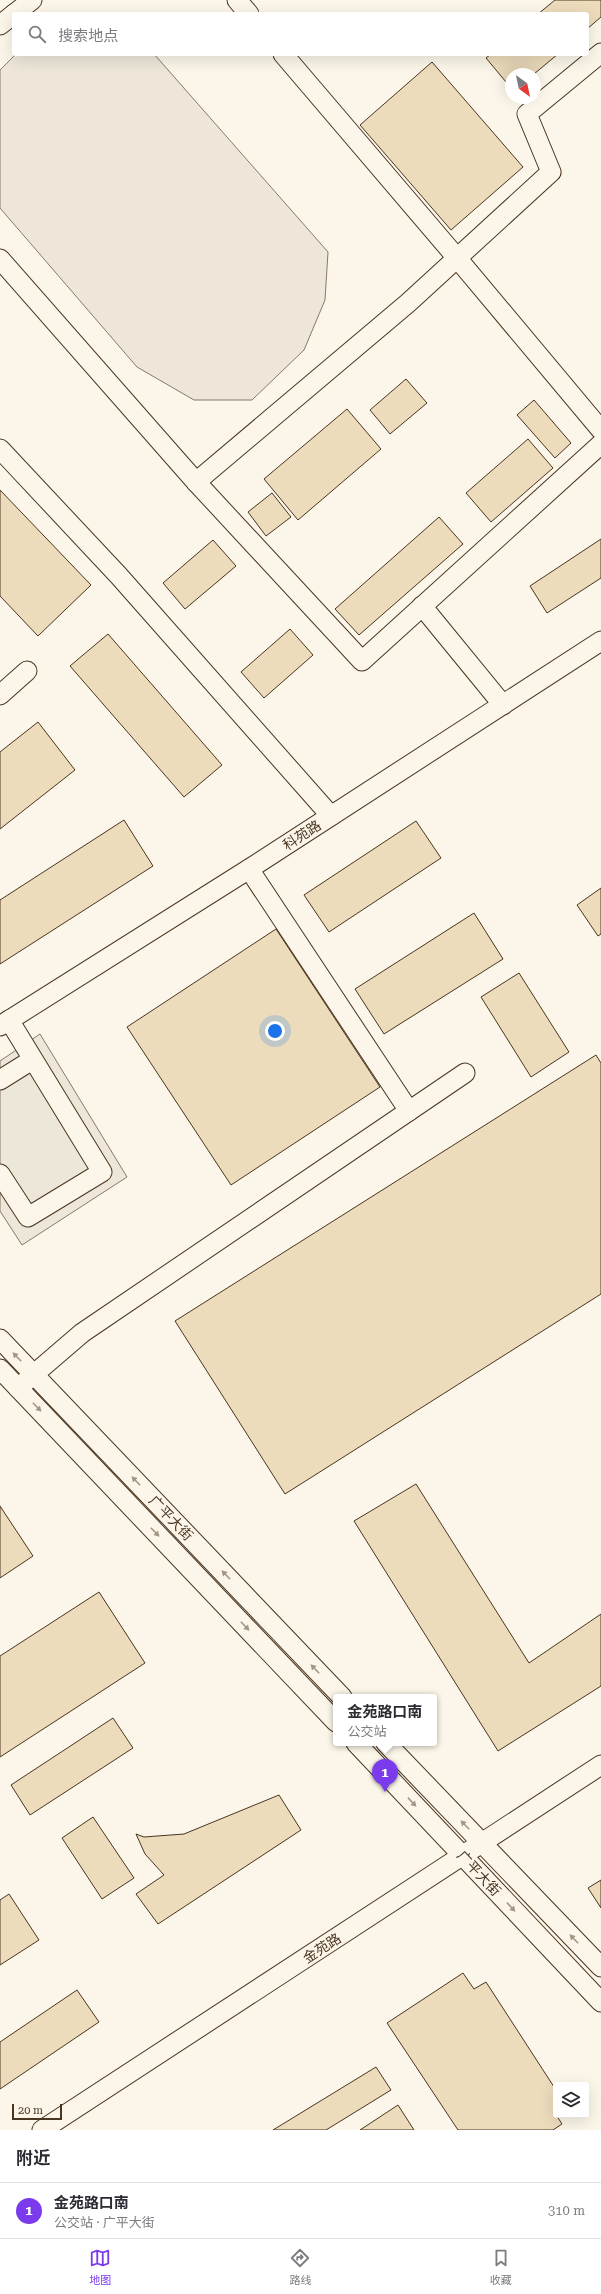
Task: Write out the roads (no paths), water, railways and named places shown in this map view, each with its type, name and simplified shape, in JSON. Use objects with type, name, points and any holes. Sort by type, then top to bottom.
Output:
[{"type":"street","points":[[17,12],[32,0]]},
{"type":"street","points":[[236,0],[246,12]]},
{"type":"street","points":[[0,26],[12,16]]},
{"type":"street","points":[[196,482],[408,303],[551,172],[528,114],[601,53]]},
{"type":"street","points":[[285,56],[601,430]]},
{"type":"street","points":[[0,259],[196,482],[362,661],[601,444]]},
{"type":"street","points":[[0,449],[119,576],[331,816]]},
{"type":"street","points":[[422,606],[503,705]]},
{"type":"street","name":"科苑路","points":[[4,1023],[249,869],[601,641]]},
{"type":"street","points":[[0,695],[27,671]]},
{"type":"street","points":[[249,869],[409,1111]]},
{"type":"street","points":[[0,1174],[28,1217],[102,1172],[32,1060],[4,1023]]},
{"type":"street","points":[[0,1080],[32,1060]]},
{"type":"street","points":[[18,1388],[82,1333],[465,1073]]},
{"type":"street","name":"广平大街","points":[[0,1339],[339,1694]]},
{"type":"street","name":"广平大街","points":[[0,1369],[333,1719]]},
{"type":"street","name":"广平大街","points":[[359,1746],[601,2002]]},
{"type":"street","name":"广平大街","points":[[389,1746],[601,1967]]},
{"type":"street","name":"金苑路","points":[[42,2130],[601,1765]]},
{"type":"place","name":"金苑路口南","points":[[385,1792]]}]
